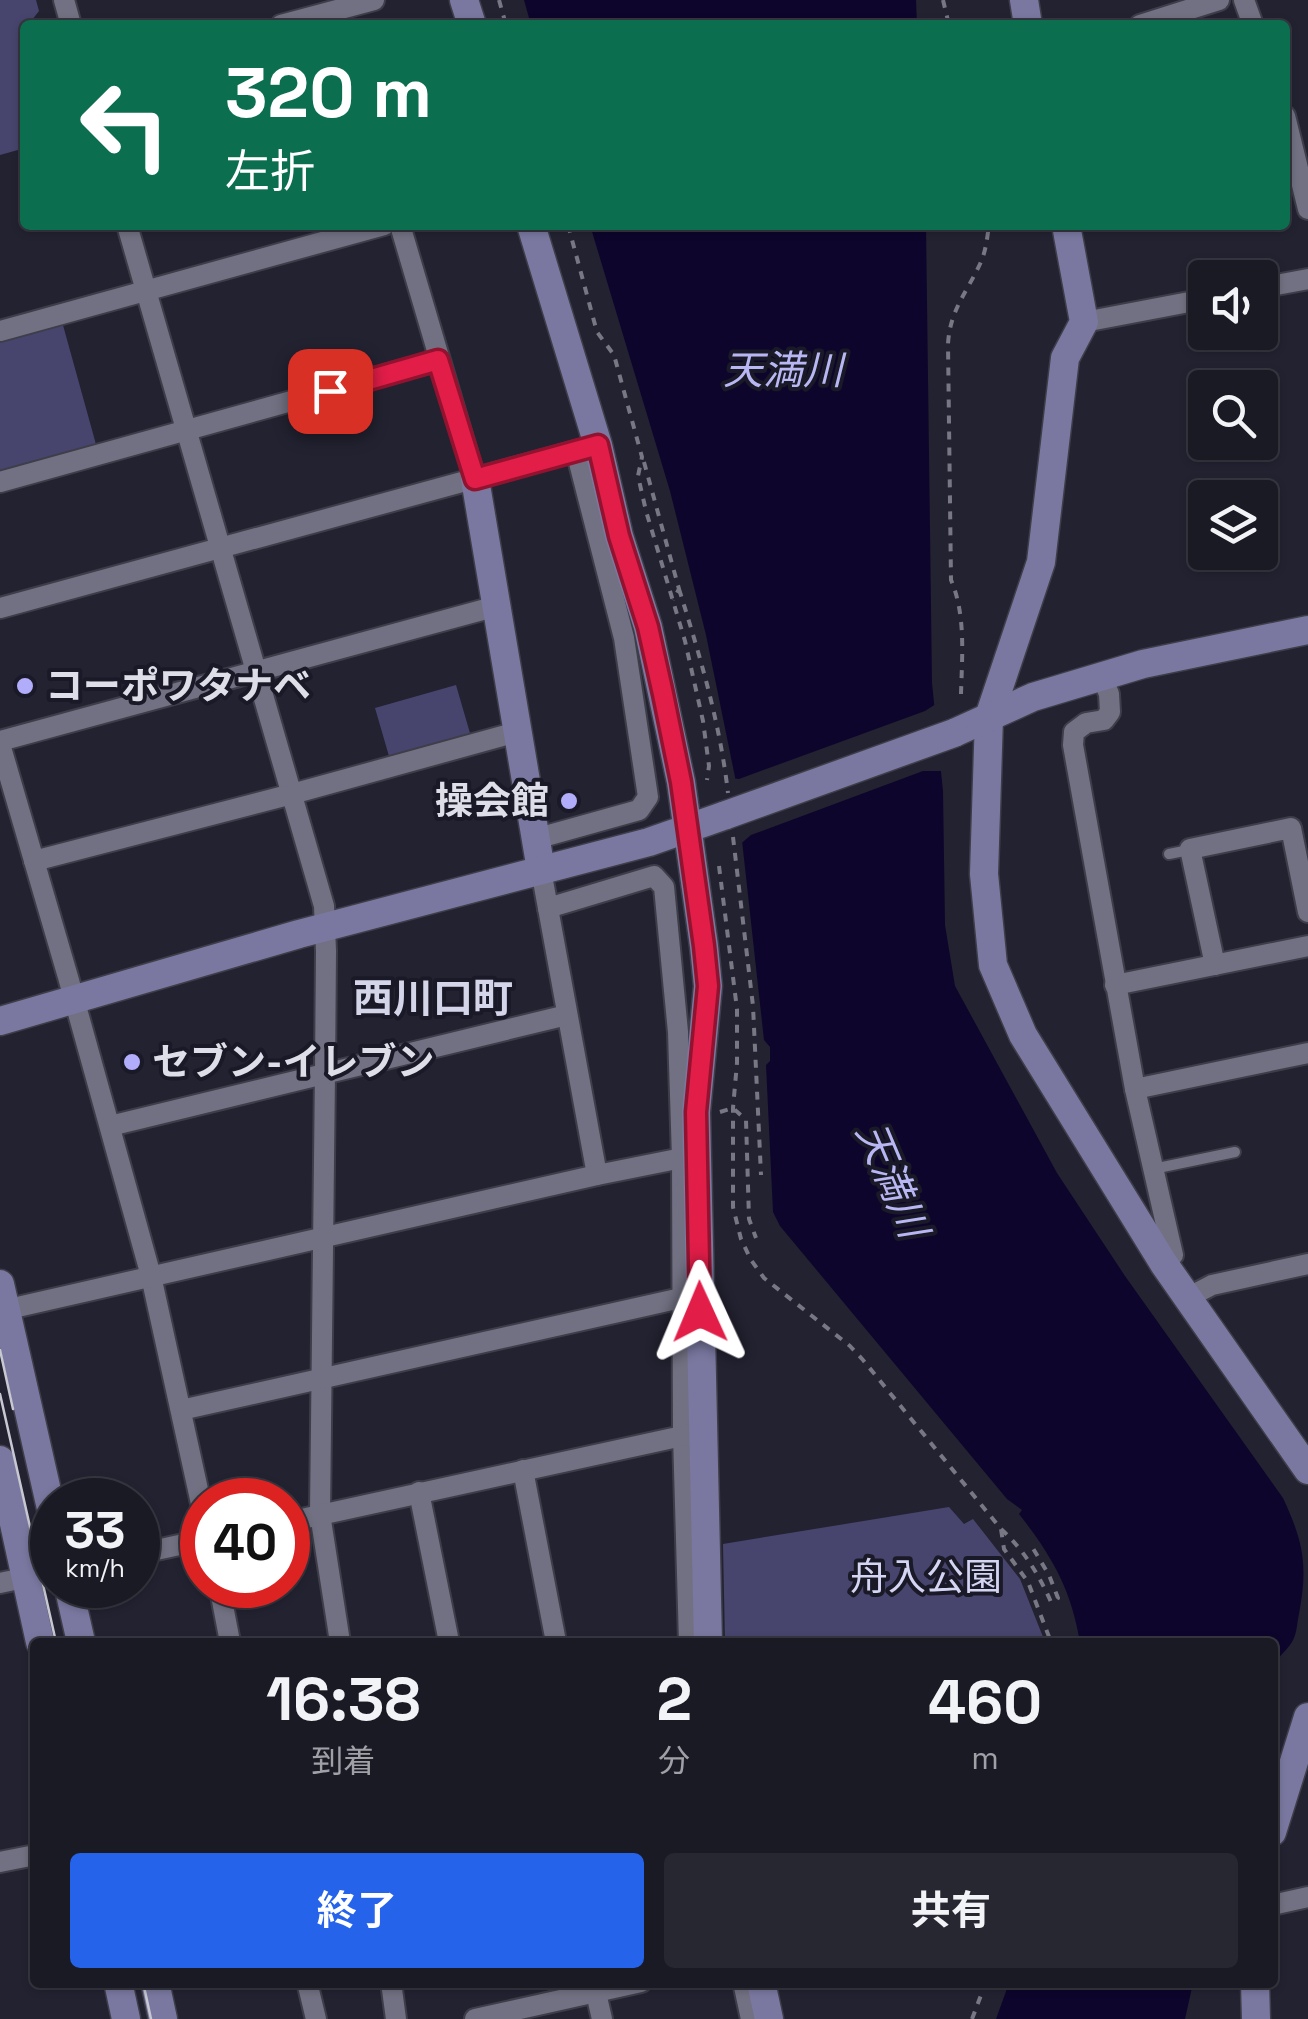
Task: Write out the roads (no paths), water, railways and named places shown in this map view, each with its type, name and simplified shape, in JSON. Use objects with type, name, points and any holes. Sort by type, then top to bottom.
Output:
[{"type":"street","points":[[304,20],[374,0]]},
{"type":"street","points":[[1156,20],[1219,0]]},
{"type":"street","points":[[1290,136],[1308,209]]},
{"type":"street","points":[[127,230],[324,906],[326,1072],[320,1514],[339,1638]]},
{"type":"street","points":[[0,330],[366,230]]},
{"type":"street","points":[[401,230],[475,479],[535,839],[597,1175]]},
{"type":"street","points":[[532,230],[587,448],[624,638],[648,797],[640,810],[535,839]]},
{"type":"street","points":[[1067,230],[1084,322],[1066,358],[1041,562],[989,717],[984,874],[992,965],[1023,1035],[1164,1264],[1308,1470]]},
{"type":"street","points":[[1278,285],[1308,279]]},
{"type":"street","points":[[1084,322],[1188,302]]},
{"type":"street","points":[[0,482],[438,360]]},
{"type":"street","points":[[0,608],[587,448]]},
{"type":"street","points":[[587,448],[648,627],[681,782],[708,986],[696,1112],[689,1638]]},
{"type":"street","points":[[196,1478],[151,1276],[0,742],[497,606]]},
{"type":"street","points":[[0,1021],[326,927],[648,842],[954,733],[1032,698],[1143,664],[1308,630]]},
{"type":"street","points":[[1102,677],[1109,694],[1110,712],[1104,720],[1086,723],[1074,732],[1073,745],[1135,1088],[1173,1255],[1164,1264]]},
{"type":"street","points":[[34,861],[517,732]]},
{"type":"street","points":[[1215,965],[1180,852],[1292,828],[1308,912]]},
{"type":"street","points":[[548,908],[654,876],[664,887],[678,1032],[681,1298],[708,1638]]},
{"type":"street","points":[[1115,984],[1308,946]]},
{"type":"street","points":[[110,1126],[567,1015]]},
{"type":"street","points":[[1135,1088],[1308,1054]]},
{"type":"street","points":[[44,1478],[2,1301],[151,1276],[682,1158]]},
{"type":"street","points":[[1189,1297],[1212,1285],[1308,1264]]},
{"type":"street","points":[[181,1410],[681,1298]]},
{"type":"street","points":[[310,1516],[693,1433]]},
{"type":"street","points":[[0,1460],[39,1638]]},
{"type":"street","points":[[523,1470],[555,1638]]},
{"type":"street","points":[[420,1492],[447,1638]]},
{"type":"street","points":[[73,1608],[80,1638]]},
{"type":"street","points":[[223,1608],[229,1638]]},
{"type":"street","points":[[1278,1813],[1306,1726]]},
{"type":"street","points":[[0,1862],[30,1856]]},
{"type":"street","points":[[1278,1904],[1308,1898]]},
{"type":"street","points":[[119,1988],[126,2019]]},
{"type":"street","points":[[156,1988],[163,2019]]},
{"type":"street","points":[[308,1988],[316,2019]]},
{"type":"street","points":[[392,1988],[396,2019]]},
{"type":"street","points":[[475,2019],[616,1988]]},
{"type":"street","points":[[745,1988],[751,2019]]},
{"type":"street","points":[[762,1988],[768,2019]]},
{"type":"street","points":[[1255,1988],[1256,2019]]},
{"type":"street","points":[[596,1993],[602,2019]]},
{"type":"lane","points":[[1153,1169],[1235,1152]]},
{"type":"water","points":[[524,0],[916,0],[917,20],[530,20]]},
{"type":"water","name":"天満川","points":[[592,230],[926,230],[932,683],[943,791],[945,925],[955,986],[1057,1173],[1283,1498],[1300,1543],[1303,1585],[1294,1637],[1278,1660],[1278,1638],[1079,1638],[1065,1589],[1041,1544],[1019,1514],[1022,1510],[1007,1499],[780,1226],[773,1212],[766,1065],[770,1061],[770,1047],[764,1040],[735,777],[706,635],[670,491]]},
{"type":"water","points":[[1007,1988],[1192,1988],[1185,2019],[996,2019]]},
{"type":"tram line","points":[[0,1350],[13,1409]]},
{"type":"tram line","points":[[0,1394],[55,1638]]},
{"type":"tram line","points":[[144,1988],[151,2019]]},
{"type":"place","name":"コーポワタナベ","points":[[25,686]]},
{"type":"place","name":"操会館","points":[[569,801]]},
{"type":"place","name":"セブン-イレブン","points":[[132,1062]]},
{"type":"district","name":"西川口町","points":[[433,998]]},
{"type":"park label","name":"舟入公園","points":[[926,1577]]}]
